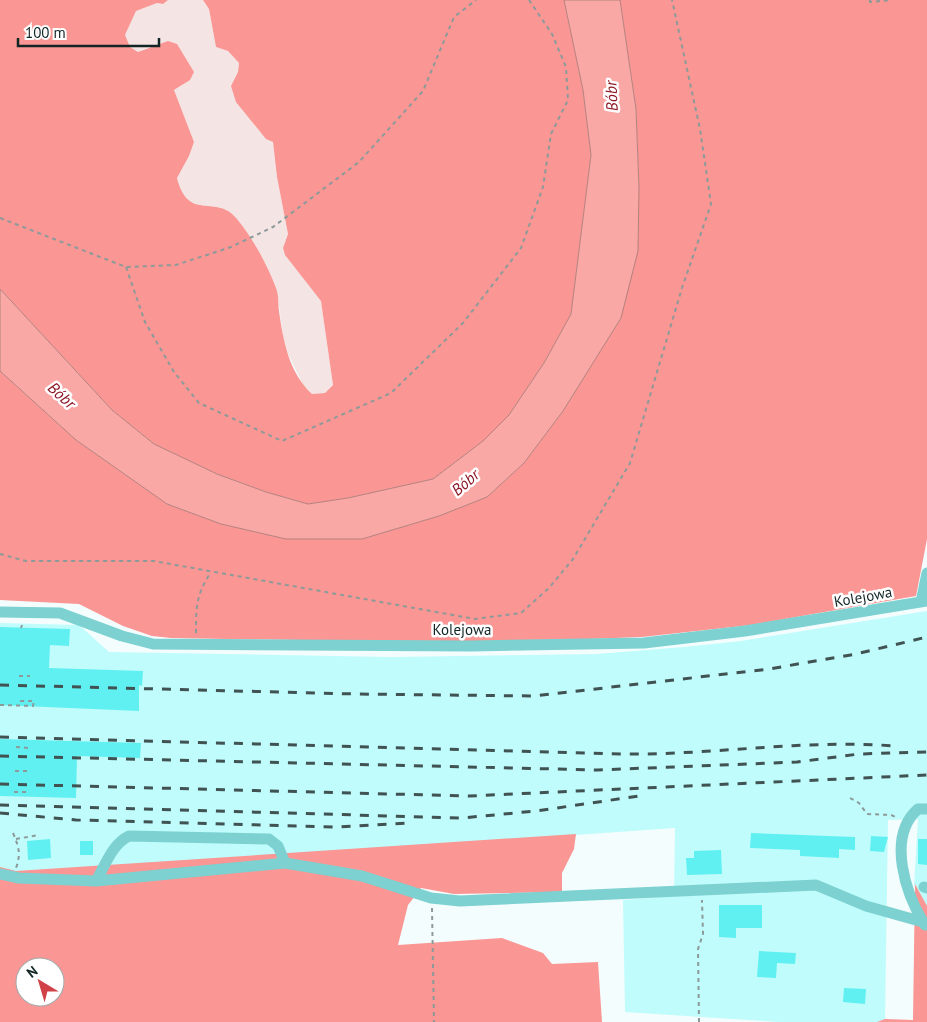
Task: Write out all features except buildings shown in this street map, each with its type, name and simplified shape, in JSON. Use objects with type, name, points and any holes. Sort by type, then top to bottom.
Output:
[{"type":"street","points":[[924,602],[927,573]]},
{"type":"street","name":"Kolejowa","points":[[0,612],[60,613],[122,636],[154,644],[471,646],[644,643],[745,631],[924,602]]},
{"type":"street","points":[[925,926],[909,894],[902,868],[908,818],[918,809],[927,809]]},
{"type":"street","points":[[96,881],[116,846],[129,836],[269,839],[274,841],[285,863]]},
{"type":"street","points":[[0,874],[13,877],[96,881],[285,863],[362,876],[431,898],[460,901],[816,885],[866,906],[925,926]]},
{"type":"street","points":[[899,917],[909,894]]},
{"type":"path","points":[[0,218],[126,267],[176,265],[231,247],[273,227],[359,162],[422,91],[454,17],[476,0]]},
{"type":"path","points":[[126,267],[145,322],[174,372],[199,402],[282,440],[391,393],[463,323],[521,248],[531,222],[543,187],[551,134],[568,100],[566,67],[552,34],[529,0]]},
{"type":"path","points":[[0,554],[26,561],[154,561],[475,620],[521,613],[549,588],[573,559],[630,463],[679,297],[711,204],[700,129],[672,0]]},
{"type":"path","points":[[870,0],[870,2],[892,0]]},
{"type":"path","points":[[196,640],[196,602],[200,588],[211,572]]},
{"type":"path","points":[[19,676],[30,676]]},
{"type":"path","points":[[0,705],[34,706],[34,701],[18,701]]},
{"type":"path","points":[[16,747],[29,748]]},
{"type":"path","points":[[15,770],[28,771]]},
{"type":"path","points":[[14,792],[28,792]]},
{"type":"path","points":[[850,798],[859,803],[867,814],[891,815],[900,818],[906,824]]},
{"type":"path","points":[[13,833],[20,857],[13,877]]},
{"type":"path","points":[[16,839],[39,834]]},
{"type":"path","points":[[699,1022],[698,949],[703,934],[702,890]]},
{"type":"path","points":[[431,898],[434,1022]]},
{"type":"shaded area","points":[[0,0],[168,0],[163,4],[157,3],[136,11],[125,35],[130,47],[138,52],[168,41],[177,44],[194,72],[190,80],[174,90],[194,142],[177,178],[182,192],[188,200],[196,204],[221,208],[229,212],[249,235],[264,261],[277,291],[288,356],[304,386],[312,394],[325,393],[333,385],[321,301],[285,255],[283,248],[288,234],[277,177],[273,142],[266,139],[236,102],[231,86],[238,72],[239,63],[228,51],[216,47],[209,9],[203,0],[564,0],[583,90],[591,155],[571,314],[544,363],[509,415],[483,441],[433,479],[348,498],[308,504],[266,492],[217,474],[154,444],[112,410],[0,289]]},
{"type":"shaded area","points":[[168,0],[203,0],[209,9],[216,47],[228,51],[239,63],[238,72],[231,86],[254,125],[273,142],[277,177],[288,234],[283,248],[285,255],[321,300],[333,385],[325,393],[312,394],[303,385],[284,345],[277,290],[199,205],[186,198],[180,188],[177,178],[194,142],[174,90],[183,85],[149,47],[138,52],[130,47],[125,35],[136,11],[157,3],[163,4]]},
{"type":"shaded area","points":[[620,0],[927,0],[927,539],[916,596],[751,625],[642,637],[480,643],[171,638],[152,636],[123,626],[79,604],[0,600],[0,371],[76,440],[167,504],[221,524],[286,539],[362,539],[439,516],[487,497],[524,463],[563,411],[621,318],[639,188],[636,109]]},
{"type":"shaded area","points":[[927,611],[927,907],[914,885],[918,819],[888,820],[885,1022],[778,1022],[625,1012],[623,900],[674,896],[675,828],[24,874],[0,869],[0,623],[79,625],[109,652],[391,657],[596,654],[684,647],[741,641]]},
{"type":"shaded area","points":[[576,834],[574,849],[562,873],[562,892],[454,894],[421,888],[408,905],[398,945],[502,938],[543,953],[552,964],[598,962],[602,1022],[0,1022],[0,867],[16,871]]},
{"type":"shaded area","points":[[915,884],[927,906],[927,1022],[877,1022],[885,1019],[913,1020]]},
{"type":"water","name":"Bóbr","points":[[564,0],[620,0],[636,109],[639,188],[638,251],[621,318],[563,411],[524,463],[487,497],[439,516],[362,539],[286,539],[221,524],[167,504],[76,440],[0,371],[0,289],[112,410],[154,444],[217,474],[266,492],[308,504],[348,498],[433,479],[483,441],[509,415],[544,363],[571,314],[591,155],[583,90]]},
{"type":"railway","points":[[0,685],[356,694],[534,696],[769,669],[856,654],[927,637]]},
{"type":"railway","points":[[0,737],[624,754],[658,754],[827,744],[895,746]]},
{"type":"railway","points":[[0,756],[598,770],[797,762],[859,754],[927,752]]},
{"type":"railway","points":[[0,784],[469,796],[927,775]]},
{"type":"railway","points":[[0,805],[462,818],[536,811],[646,795]]},
{"type":"railway","points":[[0,813],[76,820],[337,827],[407,823]]}]
